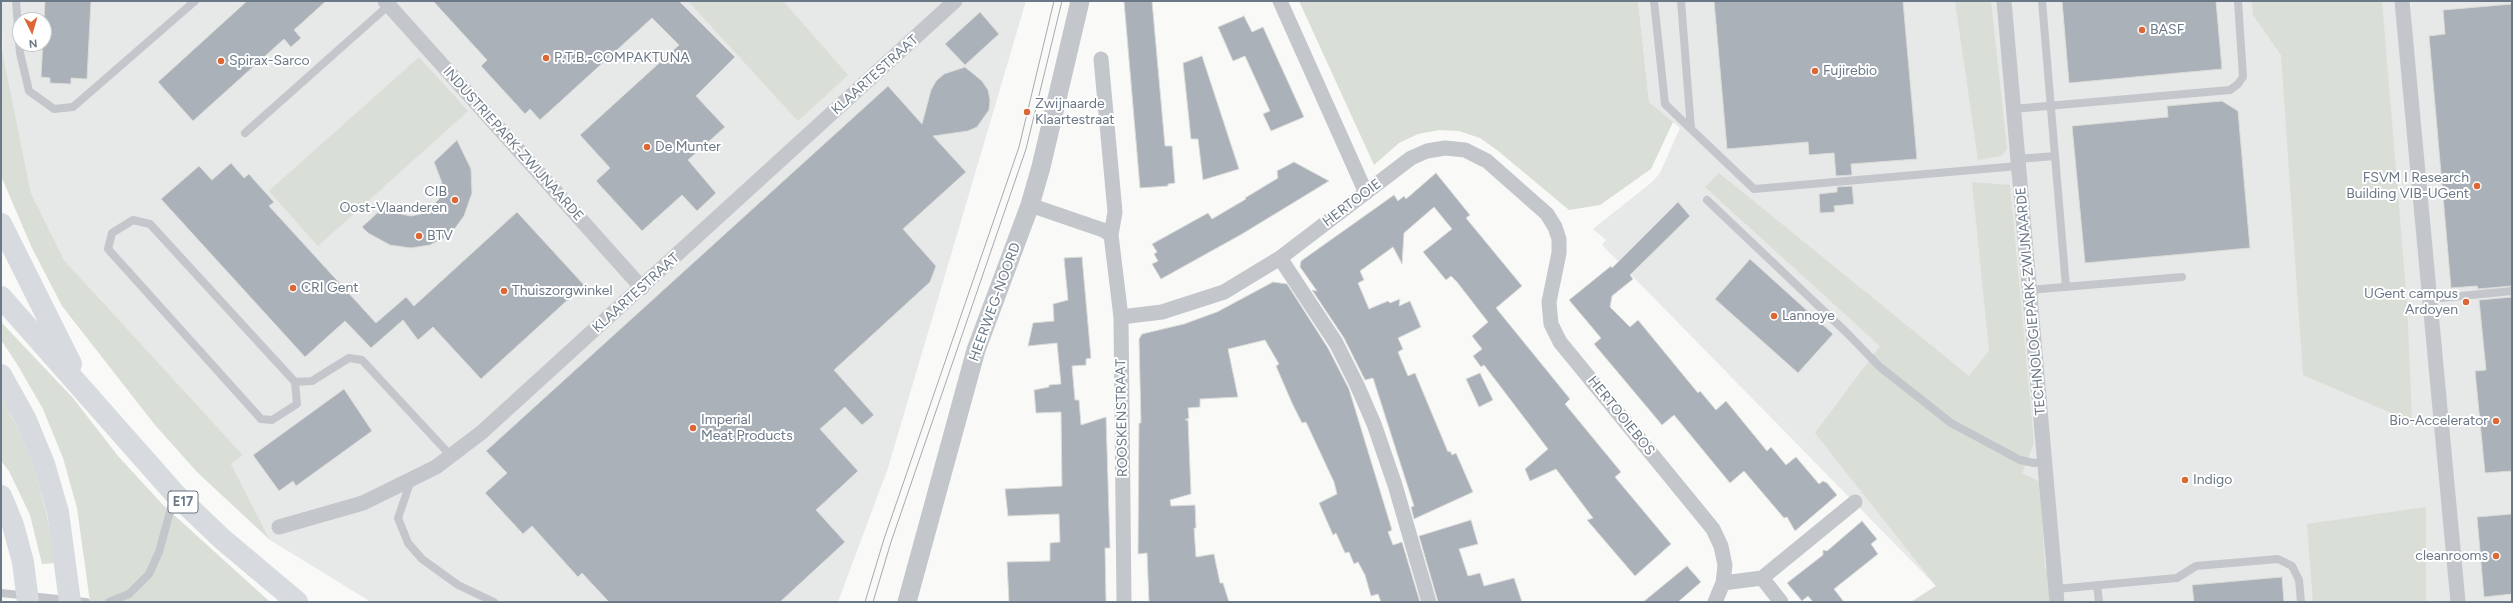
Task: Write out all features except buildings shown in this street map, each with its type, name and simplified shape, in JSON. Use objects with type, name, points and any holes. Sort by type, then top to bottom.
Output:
[{"type":"highway","points":[[1,224],[83,389]]},
{"type":"highway","name":"E17","points":[[1,297],[174,494],[221,538],[297,602]]},
{"type":"highway","points":[[1,375],[25,418],[44,464],[58,512],[66,562],[70,602]]},
{"type":"highway","points":[[1,496],[15,532],[23,562],[28,602]]},
{"type":"street","name":"KLAARTESTRAAT","points":[[279,526],[363,503],[436,467],[482,432],[956,1]]},
{"type":"street","name":"HEERWEG-NOORD","points":[[907,602],[976,350],[1030,205],[1041,167],[1080,1]]},
{"type":"street","points":[[1280,1],[1366,193]]},
{"type":"street","name":"TECHNOLOGIEPARK-ZWIJNAARDE","points":[[2004,1],[2057,596]]},
{"type":"street","points":[[2402,1],[2458,602]]},
{"type":"street","name":"INDUSTRIEPARK-ZWIJNAARDE","points":[[387,3],[642,288]]},
{"type":"street","name":"ROOSKENSTRAAT","points":[[1102,59],[1115,212],[1111,235],[1121,318],[1124,602]]},
{"type":"street","name":"HERTOOIE","points":[[1121,318],[1162,312],[1194,303],[1224,292],[1280,258],[1411,158],[1427,151],[1445,148],[1465,150],[1487,161],[1547,214],[1555,227],[1559,239]]},
{"type":"street","points":[[1030,205],[1103,230],[1111,235]]},
{"type":"street","name":"HERTOOIEBOS","points":[[1559,239],[1559,253],[1549,302],[1554,330],[1560,342],[1713,529],[1721,546],[1724,566],[1723,583],[1715,602]]},
{"type":"street","points":[[1280,258],[1336,342],[1374,424],[1395,485],[1429,602]]},
{"type":"street","points":[[1723,583],[1762,578],[1856,502]]},
{"type":"street","points":[[1762,578],[1781,602]]},
{"type":"lane","points":[[16,1],[20,53],[29,91],[54,109],[73,108],[195,1]]},
{"type":"lane","points":[[1654,1],[1665,104],[1754,189],[1947,172],[2018,163],[2055,156]]},
{"type":"lane","points":[[1681,1],[1691,129]]},
{"type":"lane","points":[[2042,1],[2066,287]]},
{"type":"lane","points":[[2013,109],[2230,90],[2238,84],[2243,76],[2238,1]]},
{"type":"lane","points":[[245,133],[387,3]]},
{"type":"lane","points":[[1707,200],[1847,332],[1880,367],[1951,423],[2020,460],[2034,463],[2045,462]]},
{"type":"lane","points":[[133,220],[150,224],[295,382],[297,404],[272,420],[261,419],[108,249],[112,233],[133,220]]},
{"type":"lane","points":[[2029,290],[2182,277]]},
{"type":"lane","points":[[2430,299],[2512,291]]},
{"type":"lane","points":[[295,382],[312,380],[349,358],[362,360],[451,456]]},
{"type":"lane","points":[[411,479],[398,518],[408,543],[422,559],[458,585],[494,602]]},
{"type":"lane","points":[[109,602],[128,594],[149,574],[159,552],[174,494]]},
{"type":"lane","points":[[2057,596],[2097,585],[2177,578],[2196,566],[2278,559],[2292,566],[2299,580],[2301,602]]},
{"type":"lane","points":[[2097,585],[2099,602]]},
{"type":"lane","points":[[1,594],[86,602]]},
{"type":"shaded area","points":[[1,1],[1026,1],[888,468],[838,602],[371,602],[270,540],[231,464],[243,455],[64,260],[31,193],[3,55]]},
{"type":"shaded area","points":[[688,1],[783,1],[848,75],[798,121]]},
{"type":"shaded area","points":[[1299,1],[1638,1],[1649,102],[1673,122],[1651,169],[1600,205],[1569,210],[1497,150],[1480,138],[1459,131],[1439,130],[1418,134],[1399,143],[1374,165]]},
{"type":"shaded area","points":[[1638,1],[2512,1],[2512,602],[1911,602],[1936,586],[1602,245],[1606,240],[1593,229],[1652,182],[1660,173],[1680,128],[1649,102]]},
{"type":"shaded area","points":[[1955,1],[1991,1],[2007,149],[2001,156],[1978,160]]},
{"type":"shaded area","points":[[2252,1],[2382,1],[2407,303],[2412,422],[2303,375],[2281,55],[2253,15]]},
{"type":"shaded area","points":[[1,34],[3,55],[31,193],[64,260],[243,455],[231,464],[270,540],[197,472],[155,425],[62,306],[32,248],[1,176]]},
{"type":"shaded area","points":[[419,57],[468,111],[318,246],[269,191]]},
{"type":"shaded area","points":[[1719,173],[1969,376],[1989,351],[1972,182],[2010,185],[2034,443],[2022,473],[2040,482],[2045,569],[2054,568],[2055,602],[1911,602],[1936,586],[1815,433],[1880,346],[1705,187]]},
{"type":"shaded area","points":[[1,322],[73,398],[118,456],[163,505],[270,602],[90,602],[77,508],[63,458],[43,409],[1,340]]},
{"type":"shaded area","points":[[1,397],[15,423],[34,468],[47,515],[55,563],[42,564],[30,515],[9,471],[1,461]]},
{"type":"shaded area","points":[[2426,507],[2426,602],[2313,602],[2307,524]]},
{"type":"tram line","points":[[865,602],[884,539],[1019,147],[1054,1]]},
{"type":"tram line","points":[[873,602],[891,542],[1026,149],[1062,1]]},
{"type":"place","name":"BASF","points":[[2142,30]]},
{"type":"place","name":"P.T.B.-COMPAKTUNA","points":[[546,58]]},
{"type":"place","name":"Spirax-Sarco","points":[[221,61]]},
{"type":"place","name":"Fujirebio","points":[[1815,71]]},
{"type":"place","name":"Zwijnaarde Klaartestraat","points":[[1027,112]]},
{"type":"place","name":"De Munter","points":[[647,147]]},
{"type":"place","name":"FSVM I Research Building VIB-UGent","points":[[2477,186]]},
{"type":"place","name":"CIB Oost-Vlaanderen","points":[[455,200]]},
{"type":"place","name":"BTV","points":[[419,236]]},
{"type":"place","name":"CRI Gent","points":[[293,288]]},
{"type":"place","name":"Thuiszorgwinkel","points":[[504,291]]},
{"type":"place","name":"UGent campus Ardoyen","points":[[2466,302]]},
{"type":"place","name":"Lannoye","points":[[1774,316]]},
{"type":"place","name":"Bio-Accelerator","points":[[2496,421]]},
{"type":"place","name":"Imperial Meat Products","points":[[693,428]]},
{"type":"place","name":"Indigo","points":[[2185,480]]},
{"type":"place","name":"cleanrooms","points":[[2496,556]]}]
